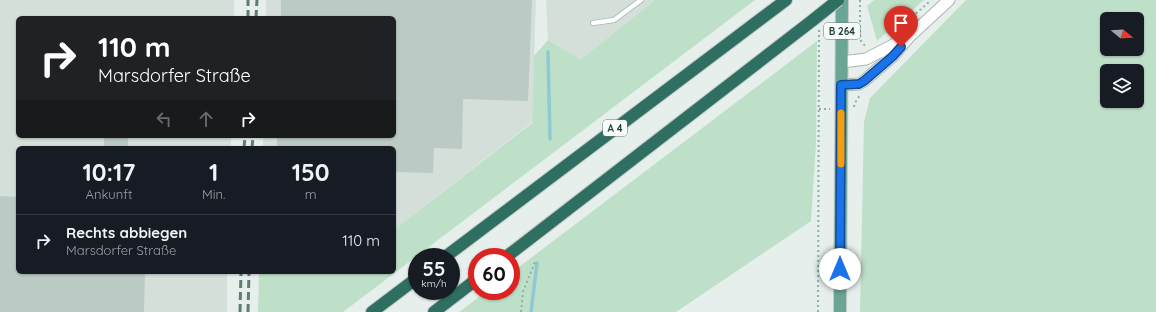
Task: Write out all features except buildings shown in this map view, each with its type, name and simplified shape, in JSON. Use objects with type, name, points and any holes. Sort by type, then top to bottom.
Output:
[{"type":"highway","name":"A 4","points":[[457,248],[786,0]]},
{"type":"highway","points":[[518,248],[816,22],[838,0]]},
{"type":"highway","points":[[372,312],[408,285]]},
{"type":"highway","points":[[434,312],[468,286]]},
{"type":"main road","name":"B 264","points":[[840,312],[842,0]]},
{"type":"street","points":[[841,85],[859,84],[864,81],[893,56],[909,37],[949,0]]},
{"type":"street","points":[[842,62],[866,59],[909,37]]},
{"type":"lane","points":[[593,23],[614,20],[641,0]]},
{"type":"path","points":[[893,33],[931,0]]},
{"type":"path","points":[[816,22],[818,312]]},
{"type":"path","points":[[521,312],[523,292],[535,262]]},
{"type":"shaded area","points":[[0,0],[234,0],[234,16],[16,16],[16,138],[231,138],[231,146],[16,146],[16,274],[227,274],[227,312],[0,312]]},
{"type":"shaded area","points":[[266,0],[536,0],[532,122],[396,228],[396,146],[263,146],[263,138],[396,138],[396,16],[266,16]]},
{"type":"shaded area","points":[[546,0],[655,0],[581,59],[548,40]]},
{"type":"green space","points":[[655,0],[755,0],[428,248],[408,248],[408,263],[396,272],[396,228],[532,123],[534,56],[548,40],[581,59]]},
{"type":"green space","points":[[874,0],[924,0],[877,41],[867,6]]},
{"type":"green space","points":[[966,0],[1156,0],[1156,312],[860,312],[864,122],[870,98]]},
{"type":"green space","points":[[817,41],[816,144],[811,221],[676,312],[459,312],[475,300],[520,300],[520,266]]},
{"type":"green space","points":[[259,274],[393,274],[343,312],[258,312]]},
{"type":"waterway","points":[[548,52],[550,139]]},
{"type":"waterway","points":[[531,312],[537,263]]},
{"type":"railway","points":[[248,0],[248,16]]},
{"type":"railway","points":[[256,16],[257,0]]},
{"type":"railway","points":[[244,146],[245,138]]},
{"type":"railway","points":[[252,146],[253,138]]},
{"type":"railway","points":[[240,312],[241,274]]},
{"type":"railway","points":[[248,312],[249,274]]},
{"type":"slow traffic","points":[[841,113],[841,164]]},
{"type":"route","points":[[840,269],[841,85],[859,84],[864,81],[893,56],[901,47]]}]
